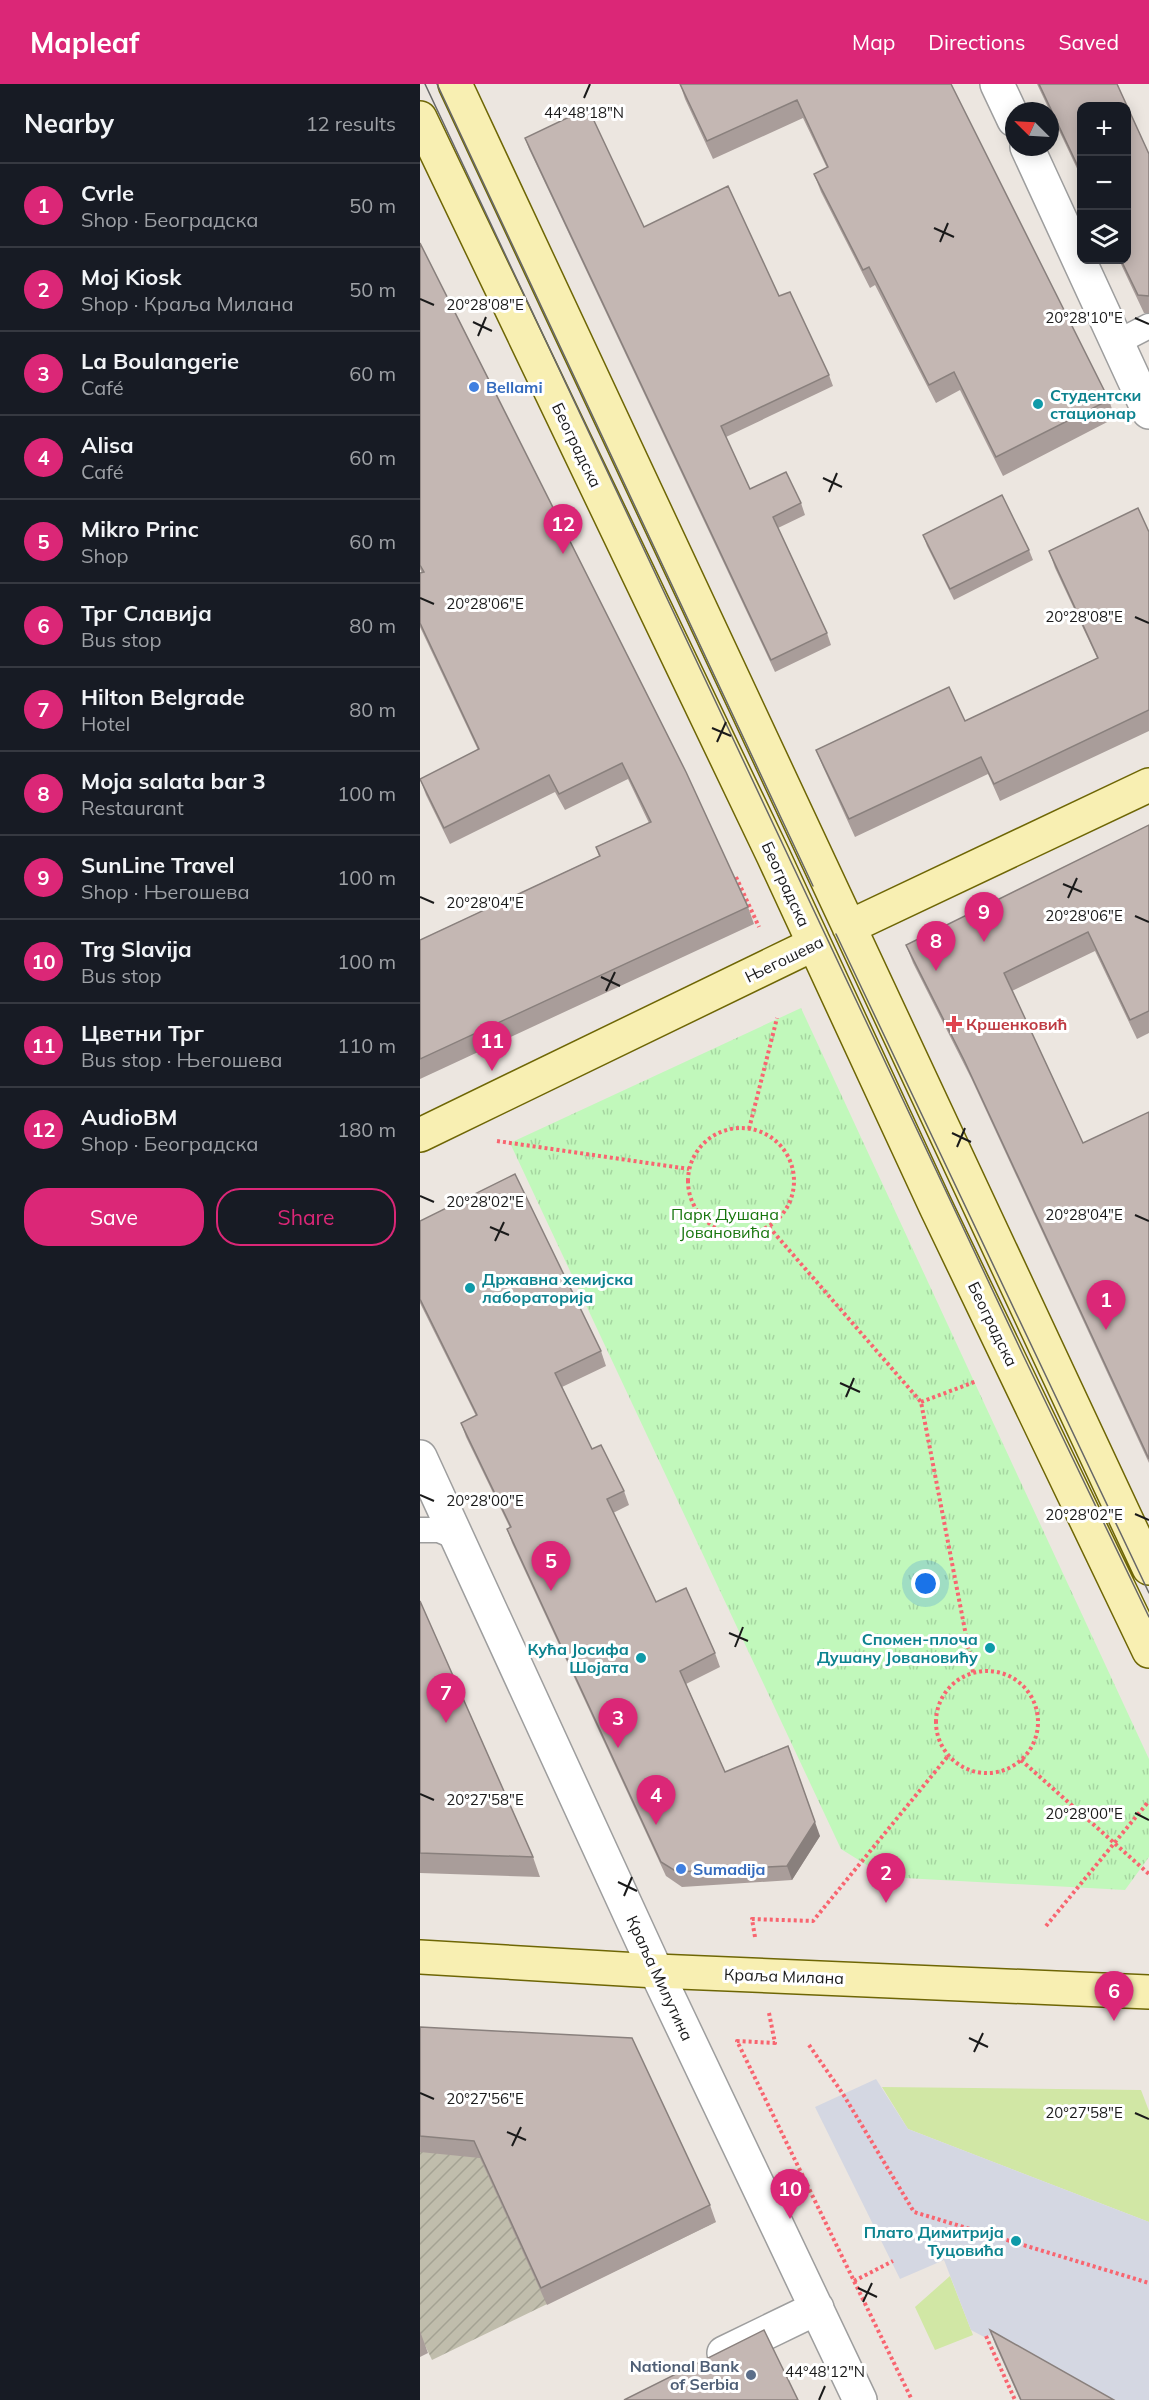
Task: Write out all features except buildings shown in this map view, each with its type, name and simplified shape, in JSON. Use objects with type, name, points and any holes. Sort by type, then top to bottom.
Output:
[{"type":"main road","points":[[455,84],[1149,1568]]},
{"type":"main road","name":"Београдска","points":[[420,118],[1149,1651]]},
{"type":"main road","name":"Његошева","points":[[849,927],[1149,785]]},
{"type":"main road","name":"Његошева","points":[[420,1135],[814,944]]},
{"type":"main road","name":"Краља Милана","points":[[420,1957],[656,1971],[1149,1992]]},
{"type":"street","points":[[997,84],[1006,102]]},
{"type":"street","points":[[1031,156],[1149,412]]},
{"type":"street","name":"Његошева","points":[[814,944],[849,927]]},
{"type":"street","name":"Краља Милутина","points":[[420,1456],[427,1501],[458,1538],[656,1971],[860,2400]]},
{"type":"street","points":[[696,2366],[817,2308]]},
{"type":"lane","points":[[1116,343],[1149,326]]},
{"type":"lane","points":[[420,1530],[439,1530],[458,1538]]},
{"type":"path","points":[[736,877],[759,928]]},
{"type":"path","points":[[749,1129],[777,1018]]},
{"type":"path","points":[[732,1129],[749,1129],[765,1134],[779,1144],[788,1157],[794,1173],[789,1204],[780,1218],[769,1227],[755,1233],[739,1235],[724,1232],[710,1225],[699,1214],[692,1201],[688,1185],[689,1169],[695,1155],[705,1143],[718,1134],[732,1129]]},
{"type":"path","points":[[496,1141],[689,1169]]},
{"type":"path","points":[[769,1227],[921,1402],[973,1672]]},
{"type":"path","points":[[921,1402],[981,1380]]},
{"type":"path","points":[[987,1670],[1001,1672],[1015,1678],[1025,1687],[1034,1701],[1038,1716],[1037,1732],[1031,1748],[1021,1760],[1008,1769],[992,1773],[976,1772],[961,1766],[948,1756],[940,1742],[936,1726],[937,1710],[943,1695],[953,1683],[973,1672],[987,1670]]},
{"type":"path","points":[[752,1919],[813,1921],[948,1756]]},
{"type":"path","points":[[1021,1760],[1149,1874]]},
{"type":"path","points":[[1046,1926],[1149,1801]]},
{"type":"path","points":[[775,2043],[737,2041],[912,2400]]},
{"type":"path","points":[[809,2045],[843,2094],[914,2212],[1149,2283]]},
{"type":"path","points":[[854,2281],[893,2261]]},
{"type":"path","points":[[986,2336],[1015,2400]]},
{"type":"shaded area","points":[[420,2044],[716,2222],[432,2360],[420,2335]]},
{"type":"shaded area","name":"Плато Димитрија Туцовића","points":[[876,2079],[908,2129],[1149,2222],[1149,2400],[1020,2400],[991,2335],[984,2337],[971,2330],[944,2260],[900,2279],[815,2107]]},
{"type":"green space","name":"Парк Душана Јовановића","points":[[801,1008],[1149,1759],[1149,1857],[1125,1890],[886,1877],[841,1849],[510,1143]]},
{"type":"green space","points":[[882,2087],[1141,2090],[1149,2111],[1149,2222],[908,2129]]},
{"type":"green space","points":[[950,2276],[973,2335],[935,2350],[915,2307]]},
{"type":"tram line","points":[[425,84],[1024,1357],[1149,1617]]},
{"type":"tram line","points":[[437,84],[813,886]]},
{"type":"tram line","points":[[836,934],[1149,1593]]},
{"type":"place","name":"Bellami","points":[[474,387]]},
{"type":"place","name":"Студентски стационар","points":[[1038,404]]},
{"type":"place","name":"AudioBM","points":[[563,554]]},
{"type":"place","name":"SunLine Travel","points":[[984,942]]},
{"type":"place","name":"Moja salata bar 3","points":[[936,971]]},
{"type":"place","name":"Кршенковић","points":[[954,1024]]},
{"type":"place","name":"Цветни Трг","points":[[492,1071]]},
{"type":"place","name":"Државна хемијска лабораторија","points":[[470,1288]]},
{"type":"place","name":"Cvrle","points":[[1106,1330]]},
{"type":"place","name":"Mikro Princ","points":[[551,1591]]},
{"type":"place","name":"Спомен-плоча Душану Јовановићу","points":[[990,1648]]},
{"type":"place","name":"Кућа Јосифа Шојата","points":[[641,1658]]},
{"type":"place","name":"Hilton Belgrade","points":[[446,1723]]},
{"type":"place","name":"La Boulangerie","points":[[618,1748]]},
{"type":"place","name":"Alisa","points":[[656,1825]]},
{"type":"place","name":"Sumadija","points":[[681,1869]]},
{"type":"place","name":"Moj Kiosk","points":[[886,1903]]},
{"type":"place","name":"Трг Славија","points":[[1114,2021]]},
{"type":"place","name":"Trg Slavija","points":[[790,2219]]},
{"type":"place","name":"Плато Димитрија Туцовића","points":[[1016,2241]]},
{"type":"place","name":"National Bank of Serbia","points":[[751,2375]]}]
